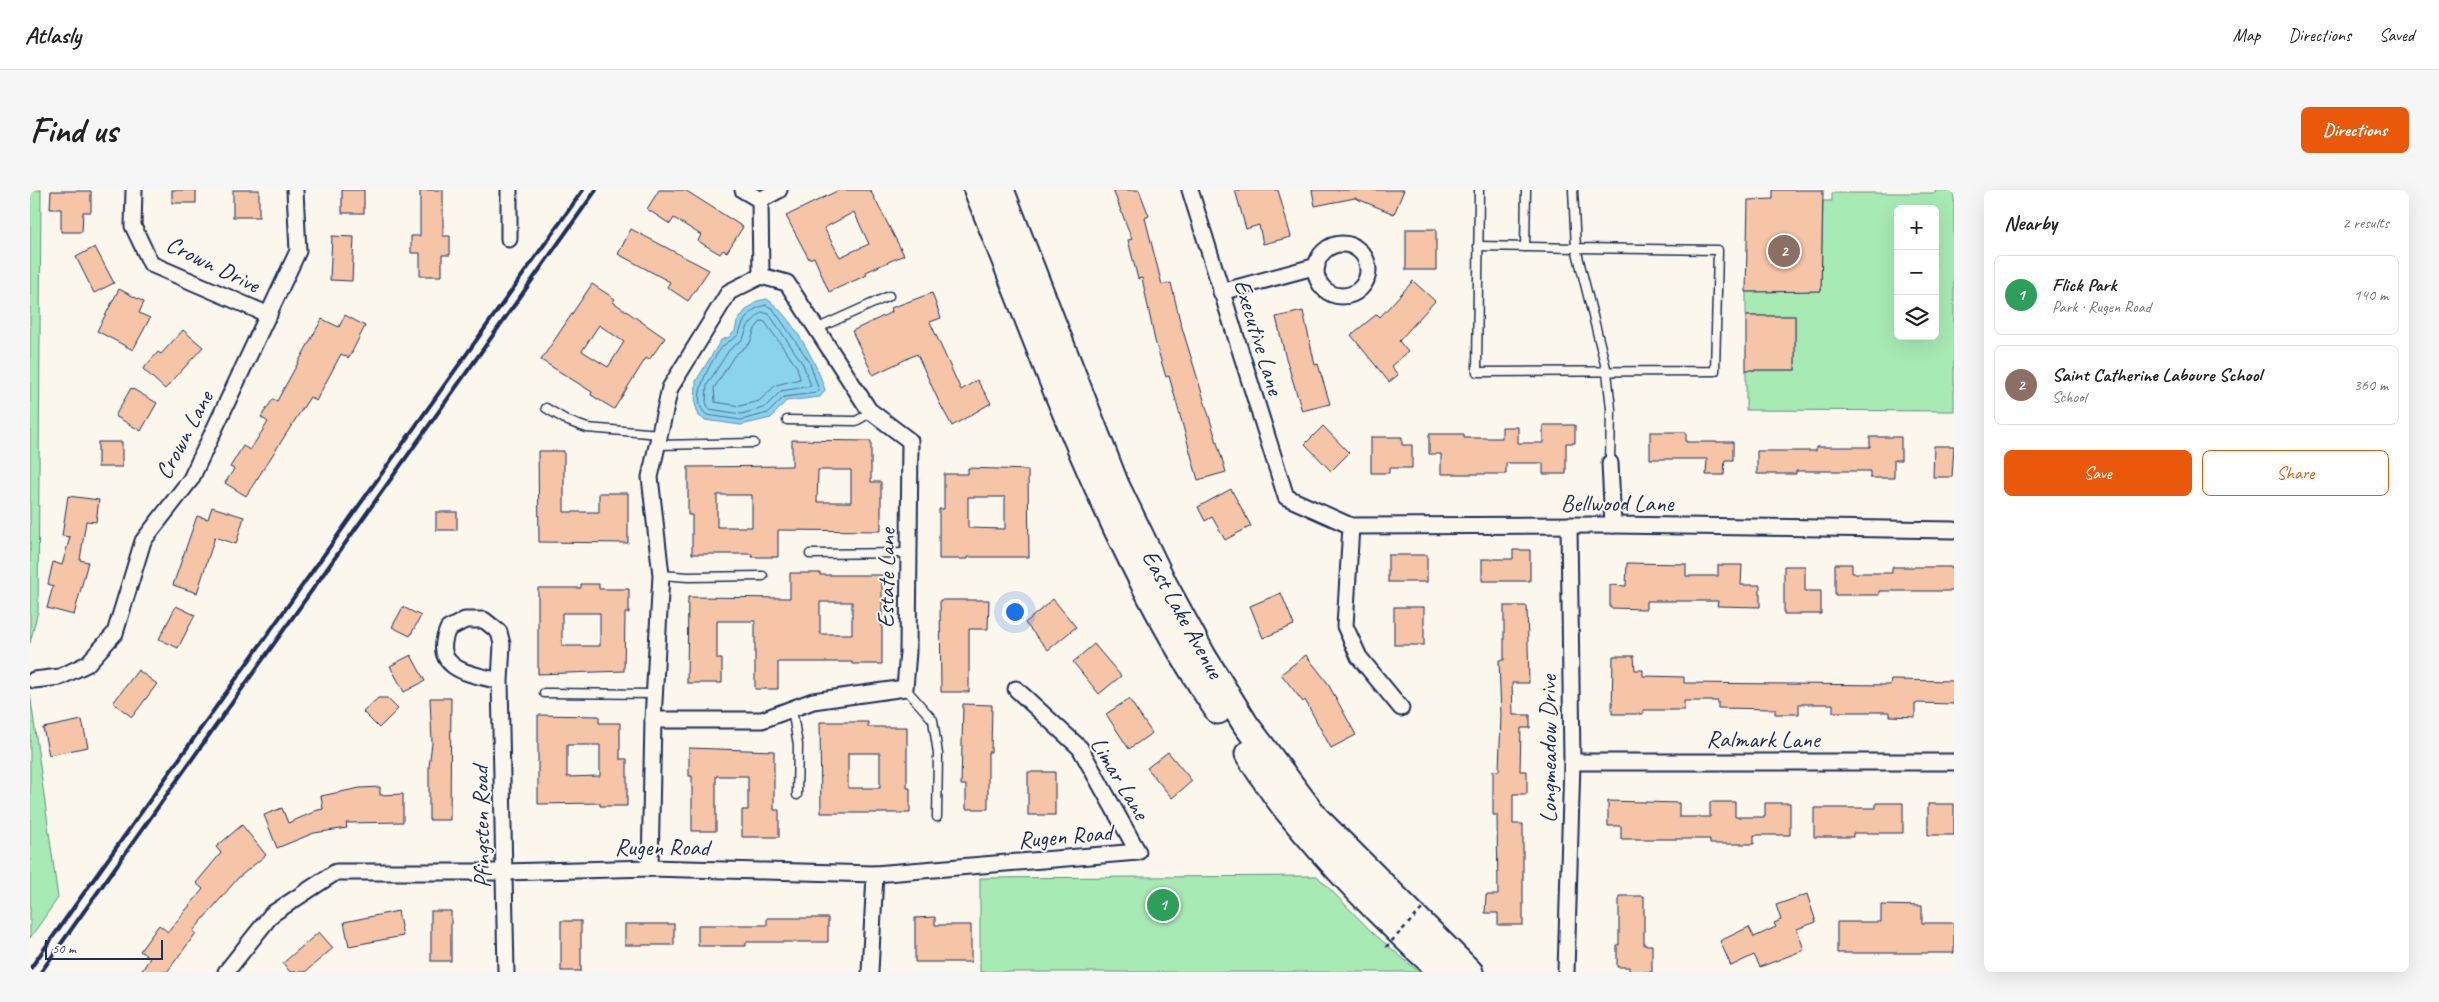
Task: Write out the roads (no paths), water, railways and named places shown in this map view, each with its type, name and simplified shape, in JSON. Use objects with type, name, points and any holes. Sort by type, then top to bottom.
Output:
[{"type":"main road","name":"East Lake Avenue","points":[[977,190],[1112,521],[1140,577],[1198,681],[1285,808],[1351,883],[1442,972]]},
{"type":"main road","name":"East Lake Avenue","points":[[1001,190],[1116,485],[1165,586],[1203,656],[1246,724],[1316,818],[1470,972]]},
{"type":"street","name":"Crown Drive","points":[[134,190],[133,226],[151,264],[269,315]]},
{"type":"street","name":"Crown Lane","points":[[34,680],[60,677],[87,664],[115,633],[143,541],[191,479],[298,251],[295,190]]},
{"type":"street","points":[[508,190],[509,239]]},
{"type":"street","points":[[744,190],[760,200]]},
{"type":"street","points":[[760,200],[780,190]]},
{"type":"street","name":"Executive Lane","points":[[1190,190],[1286,497]]},
{"type":"street","points":[[650,868],[653,720],[661,575],[650,477],[670,388],[729,292],[761,276],[760,200]]},
{"type":"street","points":[[1221,292],[1317,266]]},
{"type":"street","name":"Estate Lane","points":[[761,276],[787,284],[872,412],[910,441],[905,688]]},
{"type":"street","points":[[1610,463],[1613,525]]},
{"type":"street","name":"Bellwood Lane","points":[[1286,497],[1350,526],[1613,525],[1954,530]]},
{"type":"street","points":[[1350,526],[1345,626],[1359,657],[1401,708]]},
{"type":"street","name":"Longmeadow Drive","points":[[1566,972],[1572,762],[1569,526]]},
{"type":"street","name":"Pfingsten Road","points":[[500,681],[460,672],[446,660],[442,642],[448,629],[465,620],[484,620],[498,632],[502,644],[500,681],[506,972]]},
{"type":"street","points":[[653,720],[762,720],[813,701],[905,688]]},
{"type":"street","name":"Limar Lane","points":[[1016,689],[1080,748],[1138,852]]},
{"type":"street","name":"Ralmark Lane","points":[[1572,762],[1954,762]]},
{"type":"street","name":"Rugen Road","points":[[226,972],[272,914],[336,872],[505,872],[650,868],[875,874],[1138,852]]},
{"type":"street","points":[[870,972],[875,874]]},
{"type":"lane","points":[[1478,246],[1718,250],[1715,371],[1477,372],[1478,246],[1479,190]]},
{"type":"lane","points":[[1525,247],[1526,190]]},
{"type":"lane","points":[[1573,190],[1576,248],[1607,372],[1611,409],[1610,463]]},
{"type":"lane","points":[[816,329],[889,296]]},
{"type":"lane","points":[[546,408],[568,421],[586,428],[659,439],[754,444]]},
{"type":"lane","points":[[787,420],[856,421],[872,412]]},
{"type":"lane","points":[[810,554],[909,553]]},
{"type":"lane","points":[[661,575],[688,577],[763,576]]},
{"type":"lane","points":[[905,688],[933,720],[938,754],[937,817]]},
{"type":"lane","points":[[544,693],[655,694]]},
{"type":"lane","points":[[792,709],[798,745],[797,795]]},
{"type":"water","points":[[767,299],[785,316],[802,340],[825,390],[820,397],[786,401],[771,418],[741,425],[705,420],[699,416],[695,404],[696,381],[721,340],[729,337],[735,331],[737,322],[745,311],[757,301]]},
{"type":"railway","points":[[30,969],[583,190]]},
{"type":"railway","points":[[41,972],[596,190]]},
{"type":"place","name":"Saint Catherine Laboure School","points":[[1784,251]]},
{"type":"place","name":"Flick Park","points":[[1163,905]]}]
